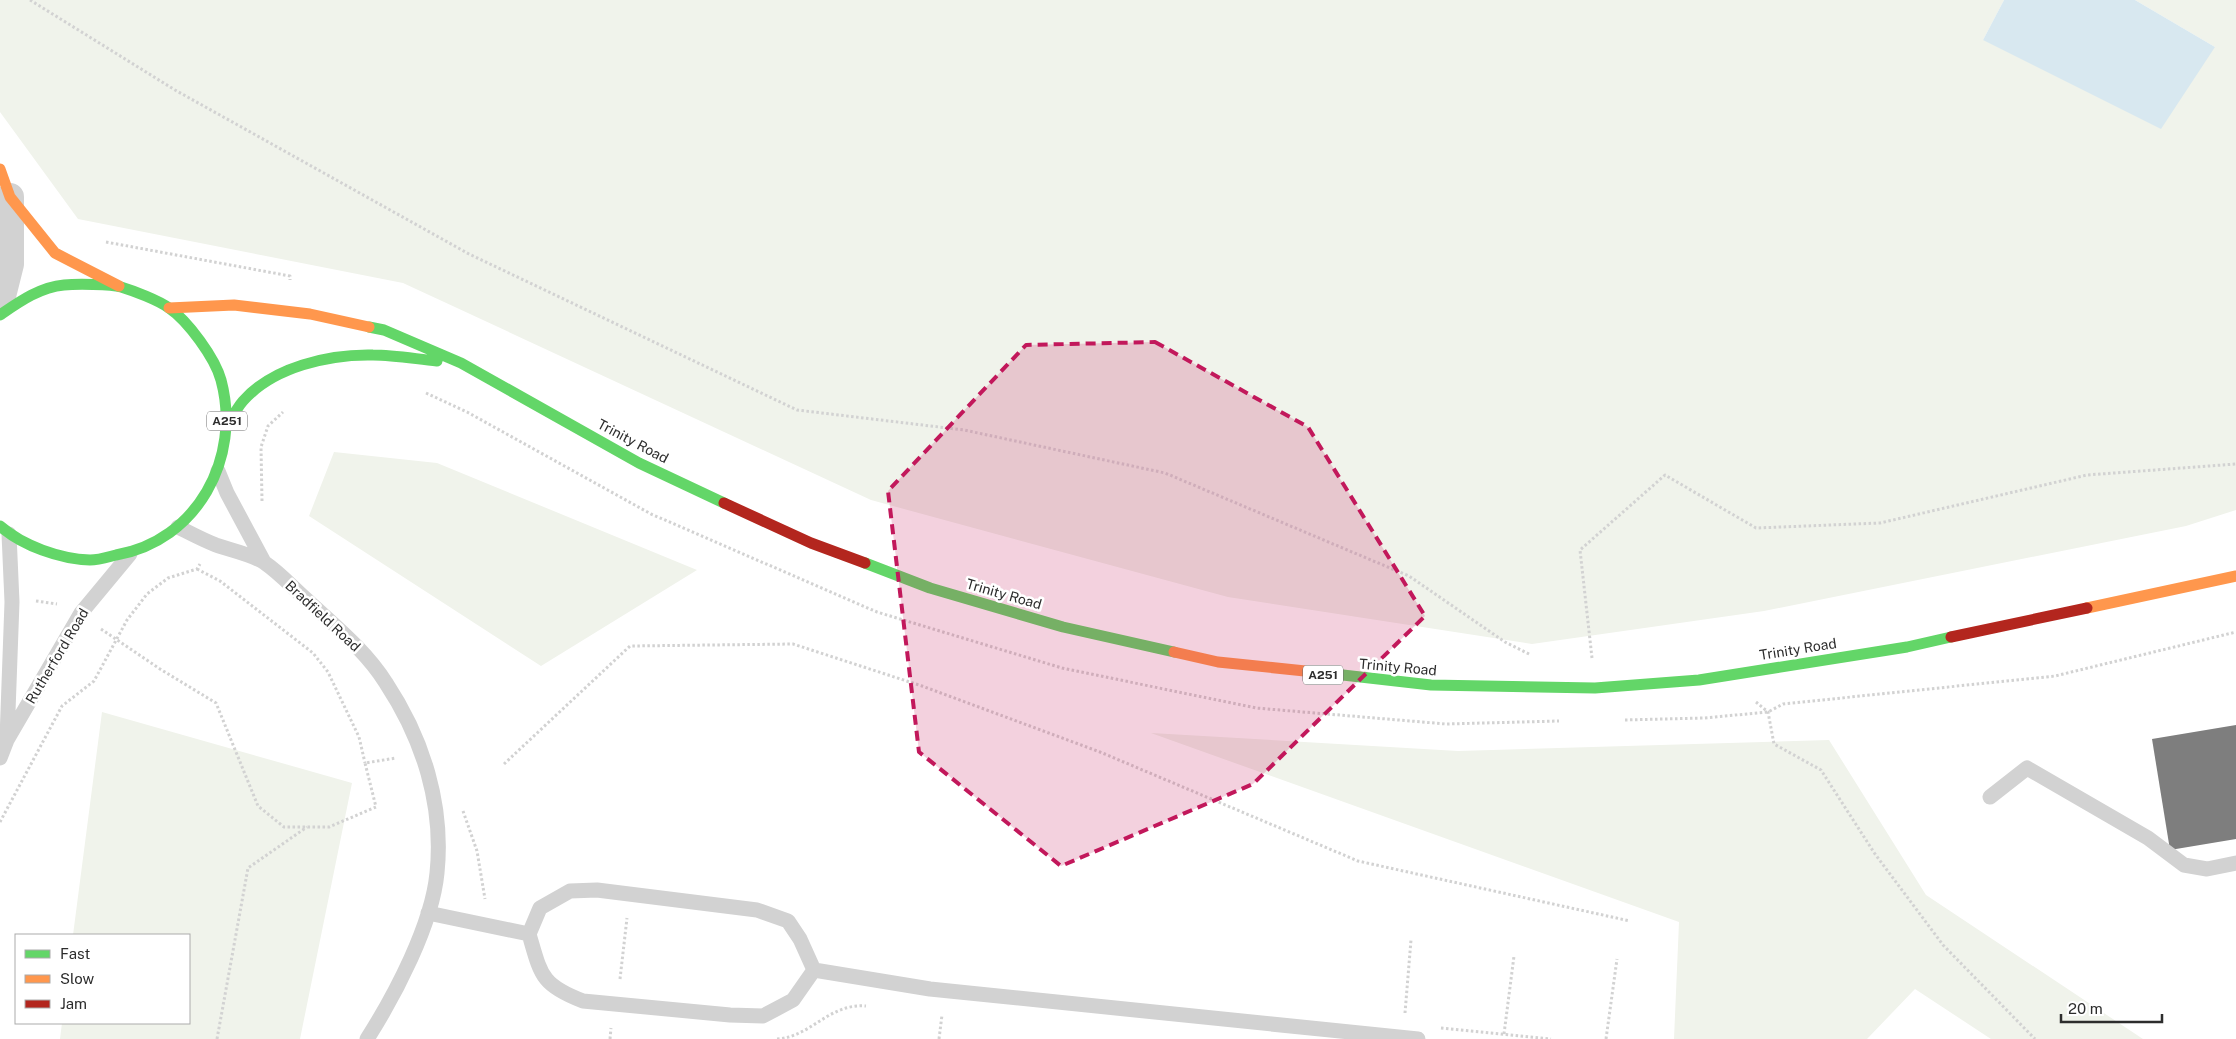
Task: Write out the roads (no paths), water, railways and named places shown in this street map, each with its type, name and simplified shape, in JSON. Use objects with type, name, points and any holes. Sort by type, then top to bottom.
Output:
[{"type":"main road","points":[[0,169],[10,197],[54,253],[120,286]]},
{"type":"main road","name":"Trinity Road","points":[[0,316],[30,295],[64,285],[120,286],[170,308],[205,345],[221,380],[227,427],[218,471],[198,506],[178,527],[153,544],[130,553],[91,560],[52,554],[4,530]]},
{"type":"main road","name":"Trinity Road","points":[[170,308],[234,305],[310,314],[384,330],[461,363],[639,463],[811,543],[930,588],[1063,627],[1218,662],[1431,685],[1595,688],[1727,676],[1907,647],[2236,576]]},
{"type":"main road","name":"Trinity Road","points":[[227,427],[245,399],[271,379],[306,366],[342,357],[365,355],[461,363]]},
{"type":"street","points":[[0,304],[10,264],[10,197]]},
{"type":"lane","points":[[218,471],[227,493],[264,562]]},
{"type":"lane","name":"Bradfield Road","points":[[178,527],[213,544],[264,562],[346,635],[386,681],[424,754],[437,818],[439,847],[437,874],[428,913],[408,963],[383,1013],[367,1039]]},
{"type":"lane","name":"Rutherford Road","points":[[4,530],[12,602],[7,740]]},
{"type":"lane","name":"Rutherford Road","points":[[0,758],[7,740],[81,613],[130,553]]},
{"type":"lane","points":[[1990,797],[2027,768],[2148,838],[2184,866],[2207,869],[2236,863]]},
{"type":"lane","points":[[597,890],[757,910],[788,921],[800,939],[814,970],[793,1000],[764,1016],[730,1015],[584,1001],[563,993],[544,979],[529,934],[540,908],[570,892],[597,890]]},
{"type":"lane","points":[[428,913],[529,934]]},
{"type":"lane","points":[[814,970],[930,989],[1418,1039]]}]
